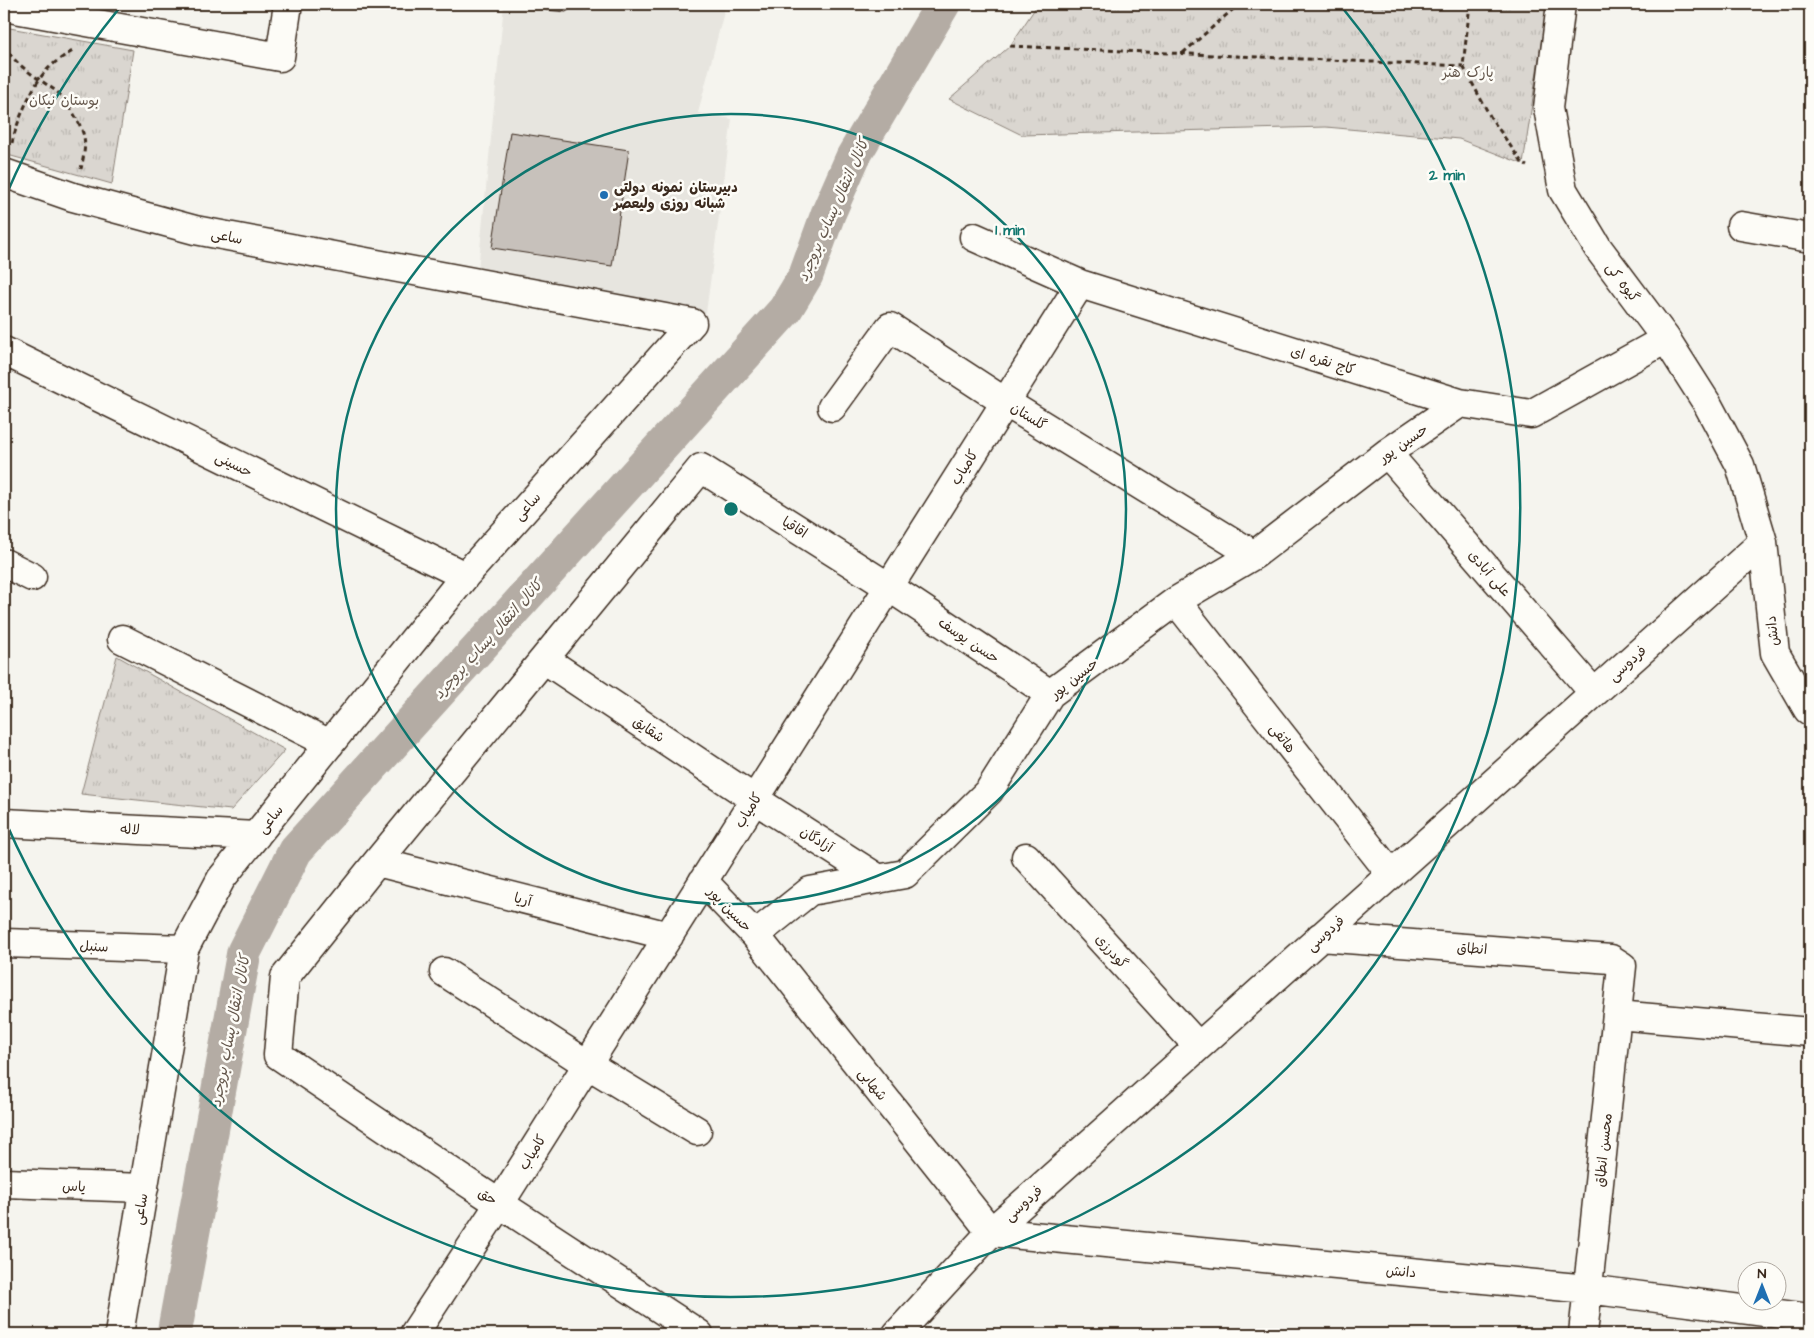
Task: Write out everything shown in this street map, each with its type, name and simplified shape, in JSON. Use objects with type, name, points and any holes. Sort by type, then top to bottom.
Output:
[{"type":"street","points":[[4,7],[280,57],[288,4]]},
{"type":"street","name":"گیوه کی","points":[[1561,4],[1548,108],[1563,190],[1598,248],[1666,339],[1708,405],[1740,465],[1762,542]]},
{"type":"street","name":"ساعی","points":[[4,174],[73,197],[195,230],[692,323],[465,576],[221,879],[184,950],[119,1334]]},
{"type":"street","points":[[1741,226],[1810,238]]},
{"type":"street","name":"کاج نقره ای","points":[[974,237],[1080,284],[1460,403],[1531,414],[1666,339]]},
{"type":"street","name":"کامیاب","points":[[414,1334],[500,1203],[1080,284]]},
{"type":"street","name":"گلستان","points":[[832,407],[890,327],[1005,402],[1254,555]]},
{"type":"street","name":"حسینی","points":[[4,351],[465,576]]},
{"type":"street","name":"حسین پور","points":[[703,881],[755,935],[810,892],[906,874],[989,791],[1050,694],[1176,601],[1254,555],[1387,453],[1460,403]]},
{"type":"street","name":"علی آبادی","points":[[1387,453],[1594,693]]},
{"type":"street","name":"اقاقیا","points":[[544,659],[702,468],[889,587]]},
{"type":"street","name":"فردوسی","points":[[897,1334],[991,1232],[1762,542]]},
{"type":"street","name":"دانش","points":[[1762,542],[1775,653],[1810,711]]},
{"type":"street","points":[[4,563],[32,577]]},
{"type":"street","name":"حسن یوسف","points":[[889,587],[1050,694]]},
{"type":"street","name":"هاتفی","points":[[1176,601],[1391,874]]},
{"type":"street","points":[[122,639],[330,744]]},
{"type":"street","points":[[377,862],[544,659]]},
{"type":"street","name":"شقایق","points":[[544,659],[754,800]]},
{"type":"street","name":"آزادگان","points":[[754,800],[879,879]]},
{"type":"street","name":"لاله","points":[[4,822],[256,836]]},
{"type":"street","name":"گودرزی","points":[[1026,857],[1198,1046]]},
{"type":"street","name":"آریا","points":[[377,862],[669,936]]},
{"type":"street","name":"حق","points":[[377,862],[285,977],[278,1054],[699,1334]]},
{"type":"street","name":"شهابی","points":[[755,935],[991,1232]]},
{"type":"street","name":"انطاق","points":[[1320,937],[1611,959],[1622,966]]},
{"type":"street","name":"سنبل","points":[[4,943],[184,950]]},
{"type":"street","name":"محسن انطاق","points":[[1583,1334],[1622,966]]},
{"type":"street","points":[[444,972],[587,1064],[697,1131]]},
{"type":"street","points":[[1617,1015],[1810,1032]]},
{"type":"street","name":"یاس","points":[[4,1183],[144,1188]]},
{"type":"street","name":"دانش","points":[[991,1232],[1588,1289],[1810,1318]]},
{"type":"path","points":[[1182,54],[1239,4]]},
{"type":"path","points":[[1470,4],[1463,66],[1490,118],[1523,164],[1563,190]]},
{"type":"path","points":[[4,44],[14,57],[39,81],[57,92],[78,122],[84,137],[83,161],[73,197]]},
{"type":"path","points":[[1010,46],[1463,66]]},
{"type":"path","points":[[4,174],[14,132],[27,101],[44,72],[74,50]]},
{"type":"shaded area","name":"دبیرستان نمونه دولتی شبانه روزی ولیعصر","points":[[504,4],[726,4],[698,113],[732,119],[706,313],[478,270]]},
{"type":"green space","name":"پارک هنر","points":[[1038,4],[1547,4],[1523,164],[1459,139],[1326,127],[1022,135],[949,99],[1010,46]]},
{"type":"green space","name":"بوستان نیکان","points":[[4,27],[133,50],[112,184],[4,154]]},
{"type":"green space","points":[[117,656],[285,750],[231,810],[81,794]]},
{"type":"building","points":[[540,4],[577,4],[566,12],[546,10]]},
{"type":"building","points":[[510,132],[629,150],[612,266],[492,248]]},
{"type":"waterway","name":"کانال انتقال پساب بروجرد","points":[[174,1334],[244,952],[295,851],[785,310],[806,275],[828,214],[853,157],[943,4]]},
{"type":"place","name":"دبیرستان نمونه دولتی شبانه روزی ولیعصر","points":[[604,195]]}]
